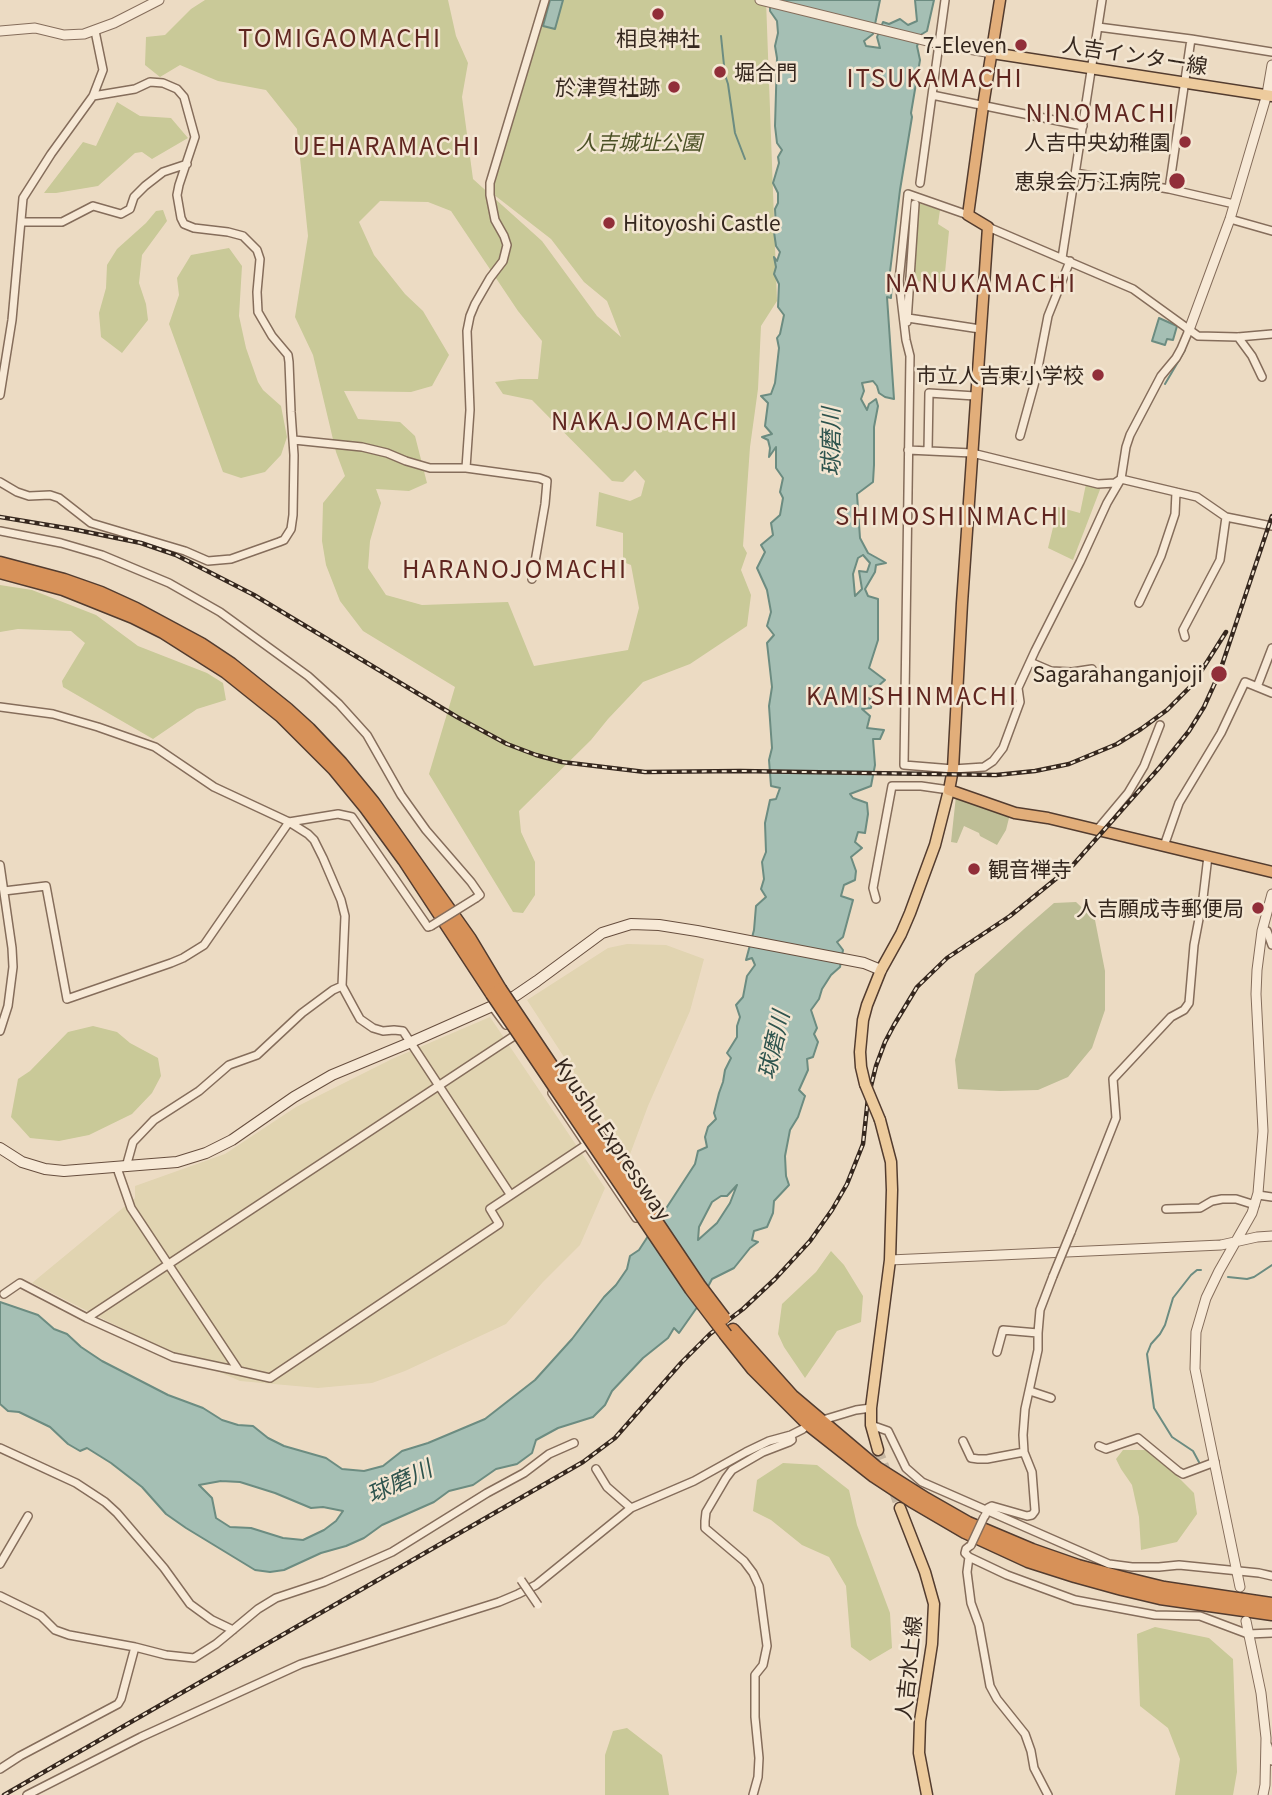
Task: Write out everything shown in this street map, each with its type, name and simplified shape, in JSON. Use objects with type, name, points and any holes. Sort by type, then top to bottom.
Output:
[{"type":"highway","points":[[1000,0],[968,215],[988,227],[953,769],[949,790],[1015,813],[1048,818],[1272,872]]},
{"type":"highway","name":"Kyushu Expressway","points":[[0,563],[64,580],[147,614],[221,657],[287,709],[341,763],[373,802],[470,939],[495,996]]},
{"type":"highway","name":"Kyushu Expressway","points":[[0,572],[63,589],[133,617],[226,672],[303,736],[366,808],[404,860],[495,996],[699,1285],[753,1370],[808,1423],[874,1476],[912,1501],[965,1532],[1028,1560],[1075,1576],[1160,1598],[1272,1614]]},
{"type":"highway","name":"Kyushu Expressway","points":[[729,1333],[792,1396],[867,1459],[926,1499],[968,1523],[1078,1566],[1164,1588],[1272,1604]]},
{"type":"main road","name":"人吉インター線","points":[[992,53],[1269,95]]},
{"type":"main road","points":[[878,1450],[871,1425],[890,1261],[891,1162],[880,1120],[865,1084],[861,1067],[861,1037],[866,1005],[910,914],[935,845],[949,790]]},
{"type":"main road","points":[[0,1148],[22,1162],[64,1171],[177,1162],[206,1153],[232,1140],[294,1097],[332,1075],[409,1043],[495,996],[515,996],[602,933],[631,924],[697,931],[864,963],[881,970]]},
{"type":"main road","name":"人吉水上線","points":[[900,1508],[925,1572],[934,1604],[932,1644],[920,1721],[919,1753],[927,1795]]},
{"type":"street","points":[[0,31],[35,28],[74,35],[95,31],[159,0]]},
{"type":"street","points":[[466,468],[470,410],[467,331],[475,304],[503,261],[507,245],[495,220],[490,183],[545,0]]},
{"type":"street","points":[[761,0],[936,43],[992,53]]},
{"type":"street","points":[[920,183],[936,43],[946,0]]},
{"type":"street","points":[[1020,436],[1036,378],[1048,316],[1066,259],[1075,173],[1102,0]]},
{"type":"street","points":[[1098,27],[1191,38],[1272,52]]},
{"type":"street","points":[[0,395],[12,320],[23,198],[93,96],[103,70],[95,31]]},
{"type":"street","points":[[1169,189],[1191,38]]},
{"type":"street","points":[[968,215],[908,194],[899,281],[910,356],[904,765],[953,769],[984,767],[993,761],[1003,748],[1020,702],[1018,688],[1121,479],[1130,435],[1161,376],[1176,358],[1189,330],[1230,219],[1269,95],[1272,65]]},
{"type":"street","points":[[0,482],[29,496],[50,495],[59,498],[91,523],[186,551],[208,561],[231,559],[284,540],[289,534],[293,515],[294,440],[288,355],[272,336],[258,312],[260,259],[257,250],[243,236],[194,229],[184,224],[177,195],[195,137],[184,97],[177,89],[163,83],[150,82],[135,89],[93,96]]},
{"type":"street","points":[[932,95],[1083,126]]},
{"type":"street","points":[[22,222],[62,222],[93,206],[121,214],[130,209],[134,197],[145,186],[163,172],[187,164]]},
{"type":"street","points":[[1075,173],[1169,189],[1234,204]]},
{"type":"street","points":[[906,340],[915,204]]},
{"type":"street","points":[[1230,219],[1272,231]]},
{"type":"street","points":[[988,227],[1133,289],[1198,336],[1272,334]]},
{"type":"street","points":[[908,318],[980,329]]},
{"type":"street","points":[[1238,337],[1252,356],[1262,377]]},
{"type":"street","points":[[977,370],[1036,378]]},
{"type":"street","points":[[928,451],[929,393],[975,396]]},
{"type":"street","points":[[294,440],[362,447],[430,468],[466,468],[547,481],[532,579]]},
{"type":"street","points":[[908,450],[972,453],[1098,484],[1115,483],[1121,479],[1197,497],[1226,517],[1272,526]]},
{"type":"street","points":[[1139,603],[1161,556],[1175,514],[1176,492]]},
{"type":"street","points":[[1185,637],[1183,630],[1220,560],[1226,517]]},
{"type":"street","points":[[0,531],[61,543],[102,555],[169,583],[220,612],[309,676],[367,735],[401,794],[426,830],[480,895],[428,927],[352,817],[338,814],[289,821],[204,945],[183,958],[67,999],[46,886],[4,891]]},
{"type":"street","points":[[1257,687],[1272,648]]},
{"type":"street","points":[[1030,662],[1051,671],[1092,669]]},
{"type":"street","points":[[1164,846],[1179,803],[1221,733],[1245,682],[1272,693]]},
{"type":"street","points":[[0,707],[53,714],[155,747],[214,787],[289,821],[314,840],[341,900],[345,916],[342,986],[360,1019],[383,1031],[402,1031],[510,1194]]},
{"type":"street","points":[[1097,830],[1128,793],[1160,725]]},
{"type":"street","points":[[876,899],[873,888],[892,786],[949,790]]},
{"type":"street","points":[[1208,856],[1194,945],[1189,1003],[1184,1010],[1171,1017],[1113,1079],[1116,1118],[1112,1133],[1040,1310],[1038,1350],[1025,1409],[1023,1435],[1024,1452],[1032,1472],[1035,1511],[1027,1516],[989,1506],[965,1553],[1007,1575],[1075,1600],[1155,1615],[1200,1616],[1248,1634],[1272,1633]]},
{"type":"street","points":[[0,865],[13,967],[8,1006],[0,1031]]},
{"type":"street","points":[[1240,1587],[1195,1369],[1196,1332],[1206,1298],[1238,1241],[1258,1195],[1263,1131],[1257,970],[1262,931],[1272,894]]},
{"type":"street","points":[[1262,931],[1267,931],[1272,945]]},
{"type":"street","points":[[239,1371],[131,1208],[121,1168],[133,1142],[154,1120],[199,1091],[229,1065],[257,1055],[302,1013],[342,986]]},
{"type":"street","points":[[495,996],[514,1036],[636,1218]]},
{"type":"street","points":[[87,1318],[514,1036]]},
{"type":"street","points":[[4,1294],[20,1283],[87,1318],[173,1357],[270,1378],[499,1224],[490,1209],[586,1145]]},
{"type":"street","points":[[1258,1195],[1272,1197]]},
{"type":"street","points":[[1166,1209],[1200,1209],[1212,1201],[1222,1199],[1236,1199],[1255,1205]]},
{"type":"street","points":[[890,1261],[1221,1245],[1272,1236]]},
{"type":"street","points":[[997,1352],[1003,1331],[1038,1333]]},
{"type":"street","points":[[1030,1391],[1051,1398]]},
{"type":"street","points":[[826,1419],[872,1408]]},
{"type":"street","points":[[871,1425],[888,1431],[906,1468],[922,1482],[985,1514],[1109,1564],[1145,1567],[1179,1565],[1272,1576]]},
{"type":"street","points":[[27,1795],[141,1737],[301,1664],[518,1594],[536,1585],[631,1508],[694,1481],[757,1446],[791,1436],[803,1429]]},
{"type":"street","points":[[753,1795],[759,1758],[755,1675],[763,1665],[767,1646],[759,1587],[744,1560],[705,1528],[705,1521],[706,1512],[732,1471],[763,1452],[789,1442],[792,1440],[791,1436]]},
{"type":"street","points":[[1098,1446],[1106,1449],[1138,1438],[1183,1474],[1214,1462]]},
{"type":"street","points":[[963,1441],[971,1458],[987,1460],[1024,1452]]},
{"type":"street","points":[[0,1596],[41,1615],[55,1630],[69,1635],[166,1655],[194,1658],[276,1598],[324,1582],[392,1552],[524,1473],[549,1454],[574,1443]]},
{"type":"street","points":[[0,1448],[68,1479],[105,1502],[164,1568],[190,1604],[212,1620],[233,1630]]},
{"type":"street","points":[[596,1469],[607,1487],[631,1508]]},
{"type":"street","points":[[0,1564],[28,1516]]},
{"type":"street","points":[[969,1557],[967,1572],[971,1603],[979,1625],[990,1686],[1025,1734],[1034,1768],[1048,1795]]},
{"type":"street","points":[[521,1580],[538,1605]]},
{"type":"street","points":[[1246,1621],[1261,1693],[1266,1738],[1263,1795]]},
{"type":"street","points":[[0,1769],[120,1702],[135,1647]]},
{"type":"street","points":[[1266,1738],[1272,1762]]},
{"type":"shaded area","points":[[627,944],[666,945],[704,959],[690,1011],[648,1106],[629,1157],[527,1000],[608,948]]},
{"type":"shaded area","points":[[490,1017],[605,1188],[580,1245],[506,1324],[405,1371],[372,1383],[318,1388],[240,1381],[137,1336],[32,1283],[135,1198],[135,1186],[225,1154],[296,1107],[392,1059]]},
{"type":"green space","name":"人吉城址公園","points":[[205,0],[448,0],[456,36],[468,63],[462,97],[473,179],[542,241],[597,316],[621,337],[607,301],[584,282],[551,239],[493,194],[496,170],[545,0],[766,0],[777,301],[761,326],[758,389],[750,447],[743,546],[747,553],[741,570],[751,595],[747,626],[690,664],[643,682],[591,740],[519,811],[521,832],[535,862],[535,895],[523,913],[513,912],[429,774],[455,687],[363,631],[340,601],[326,565],[322,541],[323,503],[345,476],[336,452],[313,355],[295,317],[308,236],[297,129],[266,90],[218,81],[180,65],[160,77],[145,65],[146,37],[165,35],[191,9]],"holes":[[[380,201],[428,202],[451,211],[518,311],[542,341],[538,379],[495,382],[503,394],[532,400],[612,481],[623,482],[635,470],[645,481],[641,496],[630,501],[599,492],[596,526],[623,533],[623,562],[631,565],[639,608],[628,650],[534,666],[508,602],[422,605],[386,595],[368,568],[370,541],[381,503],[376,489],[409,491],[427,483],[415,436],[400,422],[358,419],[344,391],[411,392],[432,386],[449,355],[423,311],[405,294],[374,255],[359,222]]]},
{"type":"green space","points":[[117,102],[140,116],[171,118],[188,138],[152,159],[142,152],[135,153],[98,186],[44,193],[83,142],[96,146]]},
{"type":"green space","points":[[918,203],[940,210],[938,224],[949,231],[944,283],[913,281]]},
{"type":"green space","points":[[163,210],[167,221],[142,255],[139,283],[148,320],[122,353],[101,337],[99,313],[106,288],[107,265],[117,249],[156,211]]},
{"type":"green space","points":[[229,248],[242,266],[239,316],[246,348],[258,382],[281,406],[287,437],[281,455],[265,472],[241,478],[223,472],[169,324],[179,295],[177,278],[191,255]]},
{"type":"green space","points":[[1086,484],[1101,487],[1073,560],[1048,548],[1058,507],[1080,513]]},
{"type":"green space","points":[[0,585],[32,590],[96,615],[138,646],[207,673],[223,683],[226,700],[197,709],[153,739],[63,687],[62,681],[85,643],[71,631],[18,629],[0,632]]},
{"type":"green space","points":[[956,796],[1010,814],[1006,830],[997,845],[964,826],[957,843],[951,842]]},
{"type":"green space","points":[[1076,902],[1095,920],[1105,971],[1105,1010],[1092,1048],[1068,1077],[1038,1090],[958,1089],[955,1060],[975,974],[1054,903]]},
{"type":"green space","points":[[93,1026],[117,1032],[130,1043],[158,1058],[161,1076],[152,1093],[132,1114],[89,1135],[59,1141],[30,1138],[11,1117],[18,1079],[30,1071],[68,1032]]},
{"type":"green space","points":[[831,1251],[844,1265],[863,1296],[861,1322],[837,1331],[805,1378],[778,1334],[782,1304],[816,1272]]},
{"type":"green space","points":[[1123,1450],[1151,1450],[1194,1493],[1197,1514],[1177,1542],[1141,1550],[1139,1517],[1132,1485],[1116,1459]]},
{"type":"green space","points":[[783,1463],[817,1465],[849,1490],[857,1525],[890,1613],[892,1648],[870,1661],[851,1647],[846,1586],[829,1557],[802,1545],[771,1520],[753,1511],[757,1480]]},
{"type":"green space","points":[[1155,1627],[1209,1638],[1233,1659],[1237,1772],[1233,1795],[1175,1795],[1180,1759],[1168,1728],[1140,1706],[1137,1634]]},
{"type":"green space","points":[[627,1728],[662,1755],[669,1795],[605,1795],[605,1755],[613,1731]]},
{"type":"water","points":[[550,0],[563,0],[555,29],[543,26]]},
{"type":"water","name":"球磨川","points":[[770,0],[880,0],[873,34],[864,41],[866,46],[880,48],[877,37],[883,22],[889,24],[900,19],[908,25],[917,21],[915,0],[934,0],[927,31],[922,34],[917,46],[920,60],[889,280],[892,280],[891,298],[887,297],[894,399],[879,393],[873,381],[862,383],[864,391],[861,399],[867,410],[869,404],[876,399],[878,406],[874,427],[873,482],[857,494],[860,538],[868,553],[886,563],[876,565],[865,589],[868,596],[878,599],[878,640],[869,668],[885,680],[877,687],[866,686],[864,696],[872,700],[871,708],[862,709],[870,716],[867,728],[884,730],[880,739],[873,739],[875,765],[871,786],[850,794],[853,798],[867,803],[868,814],[865,833],[858,832],[855,842],[862,848],[851,857],[856,871],[855,880],[844,885],[841,896],[853,900],[843,937],[837,942],[843,950],[840,967],[831,975],[811,1010],[817,1028],[814,1034],[818,1042],[813,1057],[807,1059],[808,1070],[799,1090],[805,1096],[790,1130],[785,1156],[789,1185],[774,1201],[773,1213],[767,1227],[754,1231],[752,1240],[758,1242],[734,1268],[712,1279],[698,1306],[679,1333],[674,1328],[668,1338],[643,1358],[612,1391],[605,1405],[593,1417],[558,1428],[536,1440],[532,1453],[517,1464],[496,1469],[473,1485],[449,1491],[434,1502],[382,1525],[364,1538],[284,1570],[255,1570],[166,1514],[142,1487],[111,1463],[87,1448],[80,1451],[50,1427],[19,1412],[8,1411],[0,1404],[0,1302],[38,1315],[102,1361],[168,1395],[203,1408],[222,1420],[253,1426],[284,1446],[326,1458],[342,1469],[364,1471],[383,1466],[402,1451],[485,1419],[535,1380],[616,1285],[627,1269],[630,1256],[639,1250],[695,1164],[698,1151],[707,1147],[705,1137],[708,1127],[716,1119],[714,1113],[725,1070],[731,1058],[727,1053],[737,1037],[740,1017],[736,1005],[743,997],[747,976],[755,965],[752,958],[746,960],[754,930],[756,906],[766,897],[761,889],[764,879],[762,862],[766,852],[765,823],[770,800],[776,799],[780,788],[771,786],[769,760],[772,748],[769,706],[772,687],[767,643],[774,635],[767,626],[771,612],[767,590],[757,568],[765,552],[761,545],[773,535],[771,523],[780,515],[783,498],[780,492],[783,478],[776,468],[776,447],[769,457],[768,440],[762,437],[772,434],[765,426],[768,403],[761,396],[771,394],[775,383],[779,348],[777,338],[784,315],[778,307],[779,284],[774,274],[774,257],[777,261],[780,252],[776,246],[774,232],[778,193],[773,183],[782,150],[777,143],[775,126],[777,21],[770,11]],"holes":[[[863,555],[870,563],[867,572],[859,571],[862,589],[855,596],[853,574],[858,558]],[[737,1185],[730,1203],[717,1223],[698,1240],[699,1227],[712,1202],[721,1196],[727,1196]],[[221,1481],[240,1482],[311,1508],[323,1507],[343,1511],[336,1521],[324,1530],[303,1540],[283,1538],[251,1528],[230,1527],[216,1518],[212,1498],[199,1485]]]},
{"type":"water","points":[[1159,318],[1177,326],[1173,340],[1167,339],[1165,345],[1152,341]]},
{"type":"waterway","points":[[721,36],[735,133],[745,159]]},
{"type":"waterway","points":[[1165,384],[1185,350]]},
{"type":"waterway","points":[[1228,1277],[1247,1279],[1272,1265]]},
{"type":"waterway","points":[[1200,1464],[1193,1451],[1172,1437],[1154,1408],[1147,1354],[1165,1325],[1173,1298],[1191,1275],[1201,1270]]},
{"type":"tunnel","points":[[878,1450],[900,1508]]},
{"type":"railway","points":[[4,1795],[583,1462],[615,1438],[710,1334],[743,1309],[775,1279],[810,1241],[847,1184],[863,1144],[868,1098],[876,1066],[885,1042],[917,987],[947,958],[1010,916],[1073,865],[1189,731],[1219,674],[1272,516]]},
{"type":"railway","points":[[0,517],[141,543],[176,555],[254,595],[457,717],[507,744],[562,762],[645,772],[996,775],[1069,764],[1117,744],[1167,710],[1193,684],[1226,632]]},
{"type":"place","name":"相良神社","points":[[658,14]]},
{"type":"place","name":"7-Eleven","points":[[1021,45]]},
{"type":"place","name":"堀合門","points":[[720,72]]},
{"type":"place","name":"於津賀社跡","points":[[674,87]]},
{"type":"place","name":"人吉中央幼稚園","points":[[1185,142]]},
{"type":"place","name":"恵泉会万江病院","points":[[1177,181]]},
{"type":"place","name":"Hitoyoshi Castle","points":[[609,223]]},
{"type":"place","name":"市立人吉東小学校","points":[[1098,375]]},
{"type":"place","name":"Sagarahanganjoji","points":[[1219,674]]},
{"type":"place","name":"観音禅寺","points":[[974,869]]},
{"type":"place","name":"人吉願成寺郵便局","points":[[1258,908]]},
{"type":"district","name":"TOMIGAOMACHI","points":[[340,38]]},
{"type":"district","name":"ITSUKAMACHI","points":[[935,78]]},
{"type":"district","name":"NINOMACHI","points":[[1101,113]]},
{"type":"district","name":"UEHARAMACHI","points":[[387,146]]},
{"type":"district","name":"NANUKAMACHI","points":[[981,283]]},
{"type":"district","name":"NAKAJOMACHI","points":[[645,421]]},
{"type":"district","name":"SHIMOSHINMACHI","points":[[952,516]]},
{"type":"district","name":"HARANOJOMACHI","points":[[515,569]]},
{"type":"district","name":"KAMISHINMACHI","points":[[912,696]]}]
